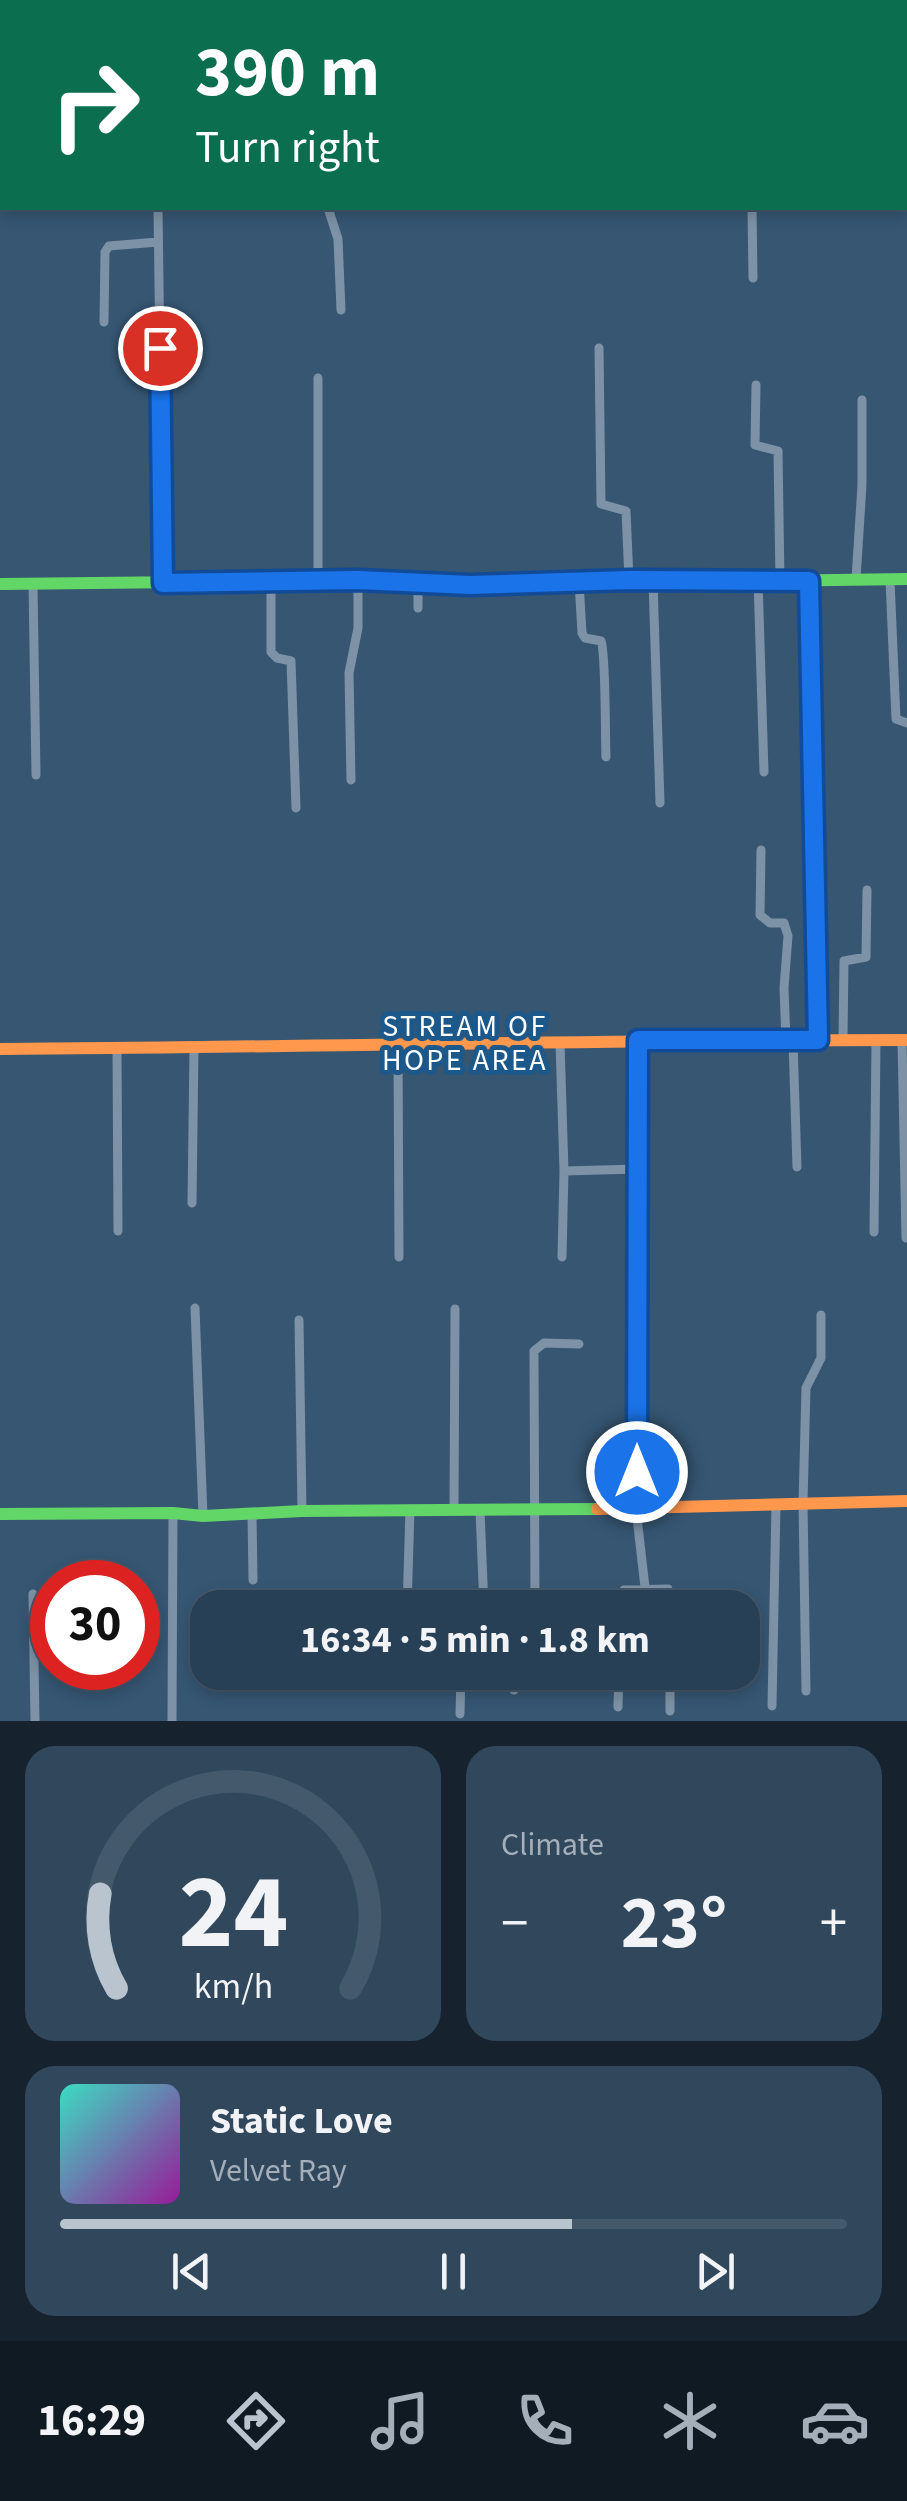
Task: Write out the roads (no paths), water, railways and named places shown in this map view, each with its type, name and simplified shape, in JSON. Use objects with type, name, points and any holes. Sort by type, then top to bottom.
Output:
[{"type":"street","points":[[158,210],[163,583]]},
{"type":"street","points":[[329,210],[338,239],[341,310]]},
{"type":"street","points":[[752,210],[753,278]]},
{"type":"street","points":[[104,322],[105,252],[109,246],[158,242]]},
{"type":"street","points":[[599,348],[600,504],[626,510],[629,580]]},
{"type":"street","points":[[318,378],[318,582]]},
{"type":"street","points":[[756,385],[755,445],[778,451],[780,581]]},
{"type":"street","points":[[856,578],[862,400]]},
{"type":"street","points":[[758,579],[764,772]]},
{"type":"street","points":[[0,584],[907,579]]},
{"type":"street","points":[[351,780],[349,674],[358,628],[358,580]]},
{"type":"street","points":[[890,580],[896,719],[907,723]]},
{"type":"street","points":[[271,581],[271,652],[277,658],[292,661],[296,808]]},
{"type":"street","points":[[654,581],[660,803]]},
{"type":"street","points":[[809,581],[818,1040]]},
{"type":"street","points":[[580,582],[582,633],[585,638],[601,641],[605,648],[602,678],[606,757]]},
{"type":"street","points":[[33,584],[36,776]]},
{"type":"street","points":[[418,584],[418,608]]},
{"type":"street","points":[[761,850],[760,915],[770,923],[784,923],[788,930],[784,988],[796,1167]]},
{"type":"street","points":[[843,1038],[844,966],[846,960],[866,958],[868,890]]},
{"type":"street","points":[[638,1040],[636,1509],[645,1587]]},
{"type":"street","points":[[0,1049],[905,1040],[906,1238]]},
{"type":"street","points":[[874,1232],[876,1041]]},
{"type":"street","points":[[560,1043],[562,1257]]},
{"type":"street","points":[[398,1047],[399,1256]]},
{"type":"street","points":[[192,1202],[194,1048]]},
{"type":"street","points":[[117,1049],[118,1231]]},
{"type":"street","points":[[564,1172],[640,1169]]},
{"type":"street","points":[[195,1308],[202,1516]]},
{"type":"street","points":[[454,1510],[455,1309]]},
{"type":"street","points":[[806,1691],[806,1388],[821,1358],[820,1315]]},
{"type":"street","points":[[299,1320],[302,1511]]},
{"type":"street","points":[[535,1590],[534,1351],[544,1344],[579,1344]]},
{"type":"street","points":[[0,1514],[173,1512],[202,1516],[907,1501]]},
{"type":"street","points":[[772,1706],[776,1503]]},
{"type":"street","points":[[408,1590],[410,1510]]},
{"type":"street","points":[[480,1510],[483,1590]]},
{"type":"street","points":[[172,1721],[173,1512]]},
{"type":"street","points":[[252,1514],[253,1580]]},
{"type":"street","points":[[624,1590],[668,1590]]},
{"type":"street","points":[[35,1690],[36,1721]]},
{"type":"street","points":[[460,1690],[460,1714]]},
{"type":"street","points":[[618,1690],[618,1706]]},
{"type":"street","points":[[670,1690],[670,1712]]},
{"type":"district","name":"STREAM OF HOPE AREA","points":[[465,1043]]}]
